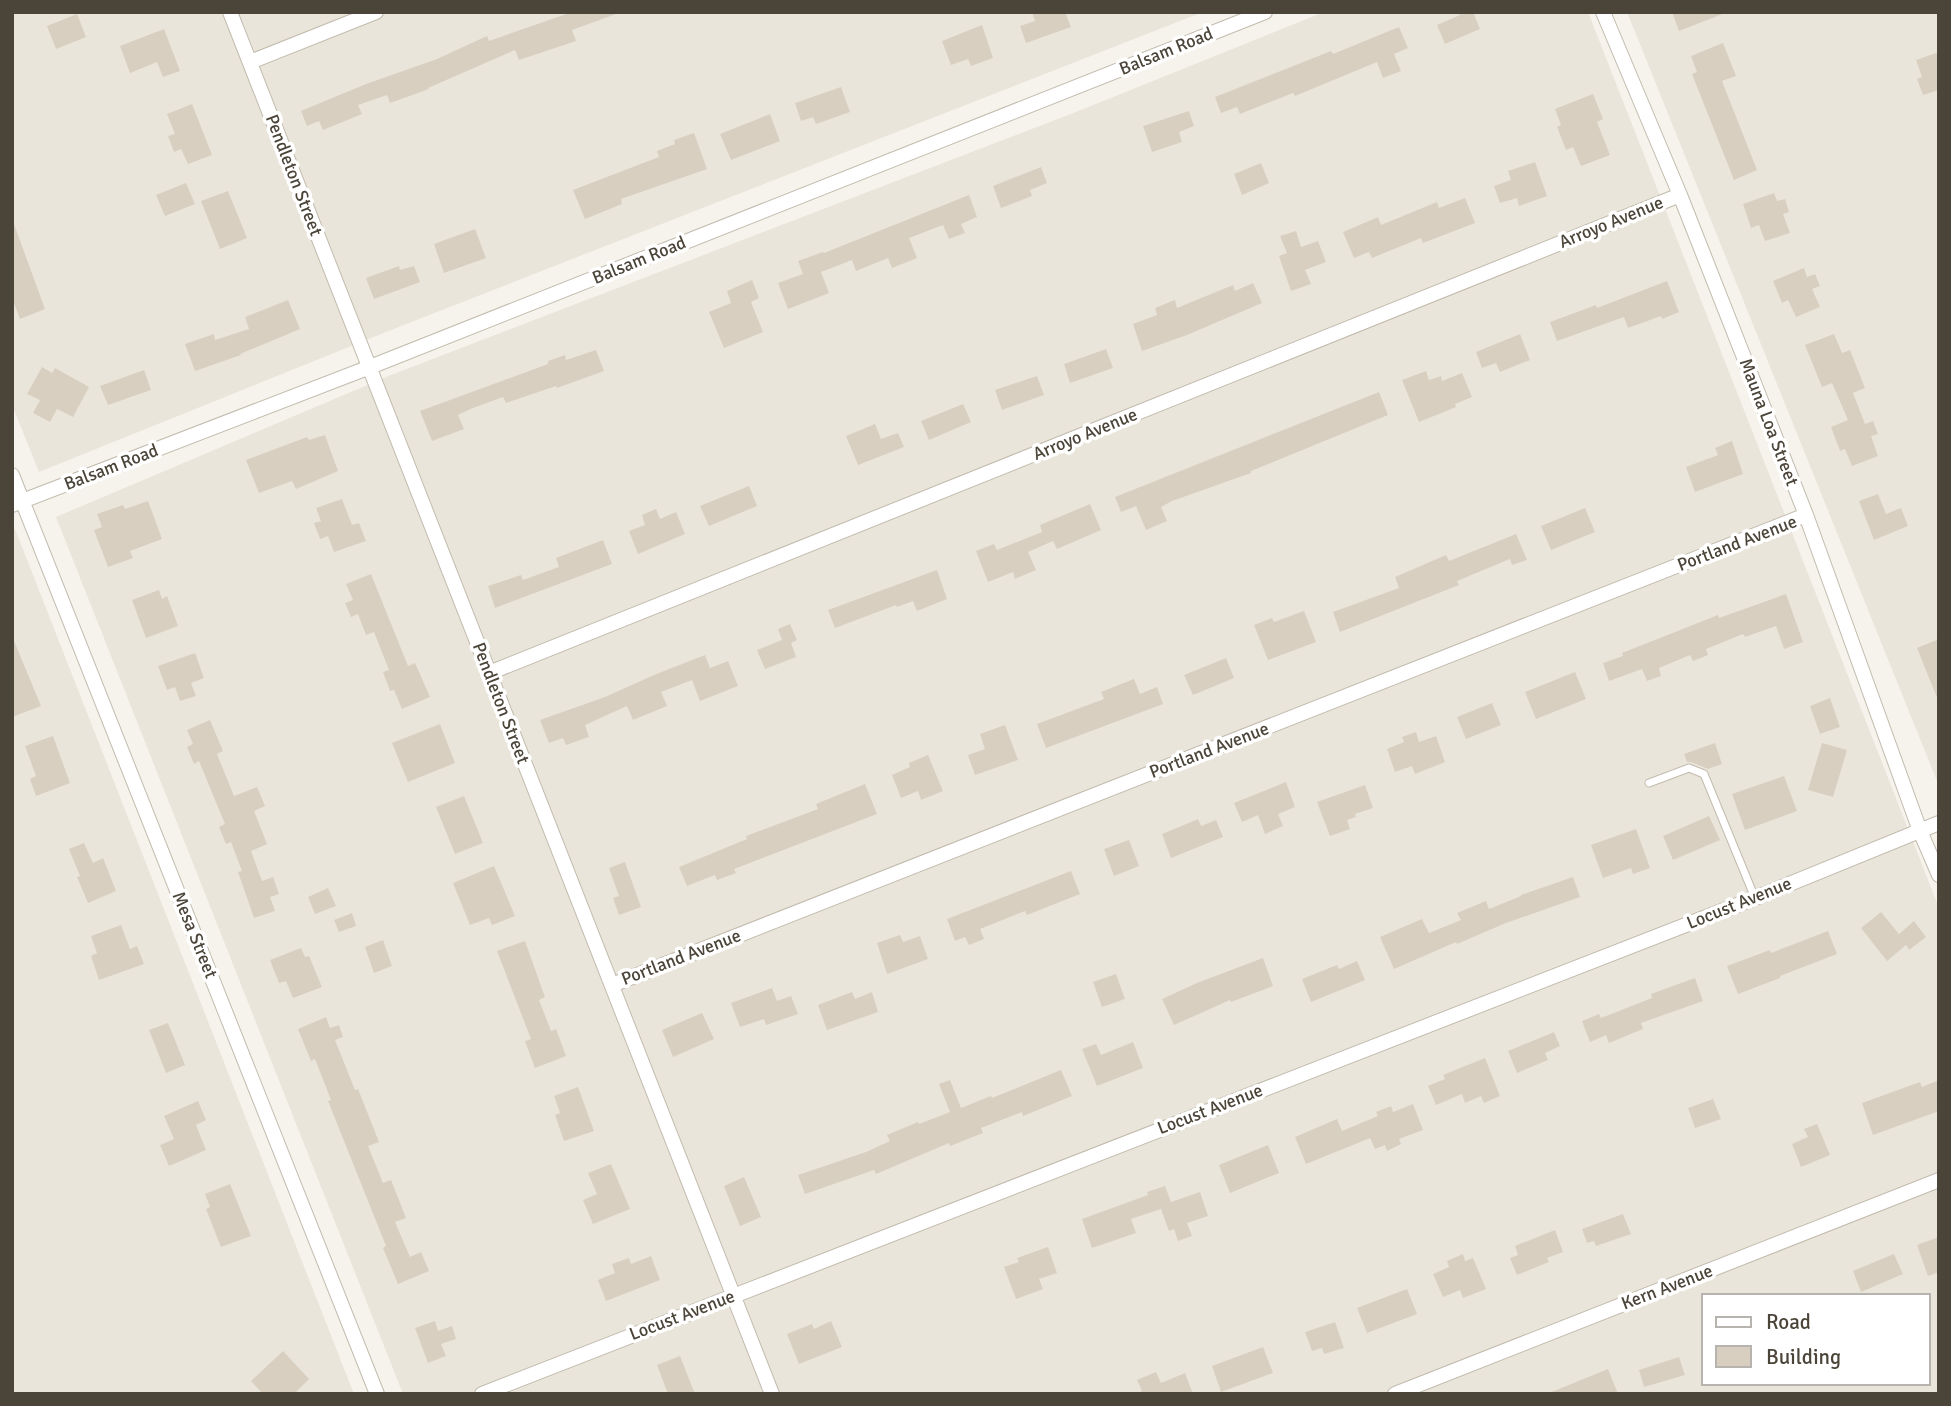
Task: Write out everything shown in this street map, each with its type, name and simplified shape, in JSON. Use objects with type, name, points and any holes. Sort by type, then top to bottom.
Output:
[{"type":"street","name":"Pendleton Street","points":[[230,12],[772,1394]]},
{"type":"street","points":[[250,62],[376,12]]},
{"type":"street","name":"Balsam Road","points":[[17,503],[370,367],[1265,12]]},
{"type":"street","name":"Mauna Loa Street","points":[[1603,12],[1680,195],[1806,515],[1920,831],[1939,875]]},
{"type":"street","name":"Arroyo Avenue","points":[[489,673],[1680,195]]},
{"type":"street","name":"Mesa Street","points":[[12,475],[17,503],[377,1394]]},
{"type":"street","name":"Portland Avenue","points":[[612,985],[1806,515]]},
{"type":"street","name":"Locust Avenue","points":[[482,1394],[1755,898],[1939,823]]},
{"type":"street","name":"Kern Avenue","points":[[1395,1394],[1939,1180]]},
{"type":"lane","points":[[1648,783],[1689,768],[1704,774],[1755,898]]},
{"type":"shaded area","points":[[12,12],[1203,12],[391,330],[39,472],[12,405]]},
{"type":"shaded area","points":[[1324,12],[1588,12],[1939,908],[1939,1394],[403,1394],[56,517],[391,375],[1076,112]]},
{"type":"shaded area","points":[[1627,12],[1939,12],[1939,786]]},
{"type":"shaded area","points":[[15,529],[354,1394],[12,1394],[12,530]]},
{"type":"building","points":[[572,12],[616,14],[572,30],[576,41],[519,60],[515,50],[429,89],[390,103],[387,95],[358,105],[362,114],[323,130],[319,121],[307,126],[301,111],[437,59],[487,36],[489,41]]},
{"type":"building","points":[[1032,12],[1065,12],[1071,27],[1026,43],[1020,26],[1035,21]]},
{"type":"building","points":[[1458,12],[1473,12],[1480,29],[1445,44],[1437,25],[1460,15]]},
{"type":"building","points":[[1672,12],[1725,12],[1725,13],[1679,31]]},
{"type":"building","points":[[77,14],[86,37],[56,49],[47,26]]},
{"type":"building","points":[[982,25],[993,58],[971,66],[968,59],[951,65],[942,41]]},
{"type":"building","points":[[1399,27],[1408,48],[1394,54],[1401,71],[1383,78],[1377,62],[1295,96],[1293,93],[1240,114],[1237,107],[1221,113],[1215,97]]},
{"type":"building","points":[[164,29],[180,71],[163,77],[157,62],[130,73],[120,46]]},
{"type":"building","points":[[1723,43],[1736,76],[1722,81],[1757,170],[1734,180],[1692,74],[1697,72],[1691,56]]},
{"type":"building","points":[[1939,52],[1939,90],[1923,95],[1917,79],[1922,77],[1916,60]]},
{"type":"building","points":[[841,87],[850,112],[816,124],[813,117],[801,121],[795,103]]},
{"type":"building","points":[[1593,94],[1603,119],[1597,122],[1610,155],[1581,166],[1573,147],[1566,150],[1557,127],[1561,125],[1555,109]]},
{"type":"building","points":[[192,104],[212,155],[188,164],[181,149],[174,152],[168,136],[175,134],[167,114]]},
{"type":"building","points":[[1189,111],[1194,126],[1179,132],[1182,142],[1152,152],[1143,126]]},
{"type":"building","points":[[770,114],[780,141],[731,160],[720,134]]},
{"type":"building","points":[[694,133],[707,169],[621,199],[622,204],[585,219],[573,190],[659,157],[657,151],[675,144],[674,140]]},
{"type":"building","points":[[1535,162],[1547,196],[1519,206],[1517,198],[1500,203],[1494,186],[1511,180],[1508,171]]},
{"type":"building","points":[[1261,163],[1269,183],[1242,195],[1234,174]]},
{"type":"building","points":[[1041,167],[1047,183],[1030,190],[1032,196],[1001,208],[993,186]]},
{"type":"building","points":[[186,183],[195,204],[165,216],[156,195]]},
{"type":"building","points":[[228,191],[247,238],[220,249],[201,201]]},
{"type":"building","points":[[1774,193],[1777,201],[1785,199],[1789,212],[1783,214],[1790,233],[1765,241],[1759,225],[1751,228],[1743,204]]},
{"type":"building","points":[[969,195],[977,217],[961,224],[965,233],[949,239],[943,225],[909,238],[917,258],[892,268],[888,258],[856,271],[852,260],[821,272],[829,293],[788,309],[778,283],[803,274],[798,261]]},
{"type":"building","points":[[1465,198],[1475,223],[1423,243],[1421,238],[1372,258],[1369,252],[1354,258],[1343,232],[1378,217],[1381,225],[1437,202],[1439,208]]},
{"type":"building","points":[[14,224],[45,309],[20,319],[12,298]]},
{"type":"building","points":[[475,229],[486,258],[444,273],[434,244]]},
{"type":"building","points":[[1296,231],[1301,247],[1318,241],[1326,262],[1305,270],[1311,284],[1291,291],[1279,256],[1287,253],[1280,236]]},
{"type":"building","points":[[399,266],[400,270],[414,266],[420,282],[374,299],[366,278]]},
{"type":"building","points":[[1804,268],[1807,277],[1815,274],[1820,286],[1812,289],[1820,307],[1796,317],[1788,300],[1782,303],[1773,281]]},
{"type":"building","points":[[752,280],[759,298],[751,302],[763,332],[724,348],[709,312],[731,303],[727,291]]},
{"type":"building","points":[[1667,281],[1679,312],[1628,328],[1624,317],[1557,341],[1550,322],[1596,305],[1597,308]]},
{"type":"building","points":[[1253,283],[1262,303],[1142,351],[1133,324],[1157,315],[1155,308],[1175,300],[1177,308],[1233,285],[1235,291]]},
{"type":"building","points":[[288,300],[300,329],[241,355],[195,371],[185,344],[214,334],[215,340],[249,329],[245,317]]},
{"type":"building","points":[[1520,334],[1530,360],[1500,372],[1496,363],[1482,368],[1476,352]]},
{"type":"building","points":[[1834,334],[1842,353],[1850,350],[1865,388],[1853,393],[1865,424],[1873,421],[1878,434],[1871,436],[1878,456],[1852,466],[1845,449],[1840,451],[1831,427],[1848,420],[1832,383],[1822,387],[1805,345]]},
{"type":"building","points":[[1106,349],[1113,368],[1070,383],[1064,364]]},
{"type":"building","points":[[596,350],[604,371],[506,403],[503,397],[473,408],[458,415],[464,429],[432,441],[420,411],[548,364],[548,361],[565,355],[566,360]]},
{"type":"building","points":[[42,367],[52,373],[55,368],[89,387],[73,417],[57,409],[50,422],[33,413],[40,400],[27,394]]},
{"type":"building","points":[[144,370],[151,390],[108,405],[100,386]]},
{"type":"building","points":[[1426,371],[1429,380],[1441,376],[1442,381],[1462,373],[1472,397],[1455,404],[1456,407],[1419,422],[1402,380]]},
{"type":"building","points":[[1037,376],[1044,395],[1002,410],[995,390]]},
{"type":"building","points":[[1379,392],[1388,415],[1251,473],[1172,501],[1161,507],[1167,521],[1146,530],[1136,506],[1121,512],[1115,497]]},
{"type":"building","points":[[963,404],[971,422],[929,440],[921,421]]},
{"type":"building","points":[[875,424],[881,439],[898,433],[904,447],[858,465],[846,436]]},
{"type":"building","points":[[325,435],[338,471],[296,489],[292,481],[259,493],[246,460],[307,437],[309,440]]},
{"type":"building","points":[[1732,441],[1743,474],[1695,492],[1686,467],[1718,455],[1715,448]]},
{"type":"building","points":[[749,486],[757,506],[709,526],[700,506]]},
{"type":"building","points":[[1878,494],[1886,514],[1901,508],[1908,526],[1874,540],[1859,501]]},
{"type":"building","points":[[342,499],[352,525],[359,523],[366,541],[334,552],[328,536],[320,539],[314,523],[321,521],[316,508]]},
{"type":"building","points":[[148,501],[162,539],[130,551],[133,558],[108,567],[94,530],[102,527],[97,514],[123,505],[125,509]]},
{"type":"building","points":[[1090,504],[1101,530],[1057,549],[1053,541],[1028,552],[1036,570],[1015,579],[1013,572],[988,582],[976,551],[994,544],[997,550],[1042,532],[1040,525]]},
{"type":"building","points":[[1585,508],[1595,532],[1551,550],[1541,526]]},
{"type":"building","points":[[656,509],[660,519],[676,512],[685,534],[638,554],[629,531],[645,525],[642,515]]},
{"type":"building","points":[[1516,534],[1527,560],[1512,565],[1510,559],[1457,581],[1459,585],[1340,632],[1333,612],[1399,588],[1395,577],[1446,555],[1449,561]]},
{"type":"building","points":[[603,540],[612,564],[495,608],[488,586],[521,575],[523,580],[559,567],[556,558]]},
{"type":"building","points":[[937,570],[947,599],[917,611],[913,601],[897,607],[896,605],[835,628],[828,610]]},
{"type":"building","points":[[371,574],[408,666],[415,663],[430,697],[402,709],[394,690],[390,691],[383,672],[389,670],[374,632],[366,635],[358,614],[351,617],[345,603],[353,600],[346,584]]},
{"type":"building","points":[[159,590],[162,599],[167,596],[178,626],[146,638],[132,600]]},
{"type":"building","points":[[1786,594],[1803,642],[1784,649],[1776,626],[1745,637],[1743,634],[1706,649],[1708,655],[1693,661],[1690,655],[1659,668],[1661,676],[1647,681],[1642,669],[1609,681],[1603,663],[1623,656],[1622,653],[1718,615],[1719,618]]},
{"type":"building","points":[[1304,611],[1316,642],[1268,660],[1254,625],[1272,618],[1274,622]]},
{"type":"building","points":[[790,624],[797,640],[791,643],[796,657],[765,669],[757,650],[782,640],[778,629]]},
{"type":"building","points":[[12,636],[41,706],[12,717]]},
{"type":"building","points":[[1939,639],[1939,700],[1938,700],[1917,648]]},
{"type":"building","points":[[195,653],[204,678],[191,683],[196,696],[180,701],[175,687],[167,690],[158,666]]},
{"type":"building","points":[[705,655],[710,668],[728,661],[738,686],[700,701],[692,680],[661,692],[667,706],[633,720],[627,706],[585,725],[589,737],[566,745],[563,738],[549,743],[540,720],[605,697]]},
{"type":"building","points":[[1226,658],[1234,678],[1193,695],[1184,675]]},
{"type":"building","points":[[1575,672],[1586,699],[1536,719],[1525,692]]},
{"type":"building","points":[[1134,679],[1140,694],[1157,687],[1163,704],[1046,748],[1037,724],[1104,699],[1101,692]]},
{"type":"building","points":[[1830,698],[1840,727],[1820,734],[1810,706]]},
{"type":"building","points":[[1492,703],[1501,725],[1466,739],[1457,717]]},
{"type":"building","points":[[210,720],[223,751],[217,754],[234,796],[257,787],[265,806],[254,811],[267,844],[251,851],[262,881],[273,877],[279,894],[270,897],[275,911],[254,918],[238,872],[242,871],[231,842],[226,844],[219,827],[225,824],[199,761],[194,764],[187,747],[193,744],[187,730]]},
{"type":"building","points":[[440,724],[455,763],[408,782],[392,743]]},
{"type":"building","points":[[1005,725],[1018,760],[975,775],[968,755],[985,749],[980,734]]},
{"type":"building","points":[[1416,732],[1419,742],[1436,736],[1445,762],[1415,774],[1412,766],[1395,772],[1387,749],[1404,742],[1402,737]]},
{"type":"building","points":[[53,736],[70,783],[36,796],[30,779],[36,776],[25,746]]},
{"type":"building","points":[[1715,743],[1722,764],[1708,769],[1687,762],[1684,754]]},
{"type":"building","points":[[1822,743],[1847,750],[1833,797],[1808,790]]},
{"type":"building","points":[[928,755],[943,791],[921,800],[918,791],[901,798],[892,775],[910,767],[909,763]]},
{"type":"building","points":[[1784,776],[1797,811],[1745,830],[1732,794]]},
{"type":"building","points":[[1286,782],[1295,807],[1278,814],[1283,826],[1265,834],[1258,815],[1242,822],[1234,803]]},
{"type":"building","points":[[865,784],[877,814],[734,869],[736,873],[717,880],[715,875],[687,886],[679,867],[747,839],[746,836],[818,809],[816,804]]},
{"type":"building","points":[[1365,785],[1373,808],[1347,820],[1350,829],[1330,836],[1317,802]]},
{"type":"building","points":[[464,796],[483,843],[455,854],[436,807]]},
{"type":"building","points":[[1709,816],[1720,840],[1673,860],[1663,836]]},
{"type":"building","points":[[1198,819],[1201,826],[1216,820],[1223,837],[1171,858],[1162,834]]},
{"type":"building","points":[[1636,829],[1650,868],[1633,874],[1631,868],[1603,878],[1591,845]]},
{"type":"building","points":[[1129,840],[1139,866],[1114,876],[1104,849]]},
{"type":"building","points":[[84,843],[93,863],[103,858],[116,891],[88,903],[69,849]]},
{"type":"building","points":[[625,862],[641,907],[619,915],[613,898],[619,896],[609,868]]},
{"type":"building","points":[[494,866],[515,916],[492,925],[489,918],[470,925],[453,883]]},
{"type":"building","points":[[1071,871],[1080,894],[1027,915],[1025,911],[980,929],[984,939],[969,945],[965,937],[955,941],[947,919]]},
{"type":"building","points":[[1573,877],[1580,897],[1506,923],[1457,944],[1456,942],[1394,969],[1380,937],[1422,919],[1429,933],[1461,920],[1457,913],[1486,901],[1489,909]]},
{"type":"building","points":[[328,888],[336,906],[315,914],[308,897]]},
{"type":"building","points":[[1881,912],[1899,934],[1914,921],[1926,937],[1909,950],[1906,945],[1887,961],[1861,928]]},
{"type":"building","points":[[352,913],[356,926],[339,932],[334,920]]},
{"type":"building","points":[[121,925],[130,949],[137,946],[144,964],[99,980],[91,956],[97,953],[91,936]]},
{"type":"building","points":[[1828,931],[1837,954],[1738,994],[1727,966],[1770,950],[1771,953]]},
{"type":"building","points":[[900,935],[903,942],[920,936],[928,959],[887,974],[877,943]]},
{"type":"building","points":[[383,940],[392,966],[374,973],[365,947]]},
{"type":"building","points":[[525,941],[545,997],[539,1000],[551,1031],[556,1029],[566,1056],[535,1068],[525,1041],[531,1039],[497,951]]},
{"type":"building","points":[[301,948],[305,957],[309,956],[322,987],[293,998],[286,981],[279,983],[270,960]]},
{"type":"building","points":[[1263,958],[1273,986],[1231,1002],[1230,1000],[1174,1025],[1162,999]]},
{"type":"building","points":[[1357,961],[1365,980],[1311,1002],[1302,979],[1337,965],[1339,969]]},
{"type":"building","points":[[1116,974],[1125,999],[1102,1007],[1093,982]]},
{"type":"building","points":[[1695,978],[1703,1001],[1641,1023],[1643,1029],[1609,1043],[1606,1035],[1590,1042],[1582,1021],[1599,1014],[1601,1018],[1652,998],[1651,994]]},
{"type":"building","points":[[772,988],[777,1001],[791,996],[798,1014],[766,1025],[764,1019],[740,1027],[731,1003]]},
{"type":"building","points":[[852,992],[855,999],[872,992],[878,1012],[827,1030],[818,1005]]},
{"type":"building","points":[[702,1013],[714,1039],[673,1057],[662,1030]]},
{"type":"building","points":[[326,1017],[330,1028],[339,1025],[343,1037],[335,1040],[379,1142],[368,1146],[383,1183],[391,1180],[406,1218],[395,1222],[410,1257],[421,1252],[429,1271],[398,1284],[383,1248],[386,1246],[328,1101],[331,1100],[315,1059],[311,1061],[298,1029]]},
{"type":"building","points":[[168,1023],[185,1065],[166,1073],[149,1030]]},
{"type":"building","points":[[1554,1032],[1560,1046],[1545,1053],[1548,1060],[1517,1073],[1508,1051]]},
{"type":"building","points":[[1133,1042],[1143,1068],[1097,1086],[1082,1049],[1096,1044],[1101,1055]]},
{"type":"building","points":[[1485,1058],[1500,1096],[1484,1103],[1481,1096],[1465,1103],[1462,1094],[1436,1105],[1428,1086],[1445,1079],[1443,1075]]},
{"type":"building","points":[[1061,1070],[1072,1096],[1023,1116],[1022,1112],[981,1128],[983,1133],[950,1146],[949,1143],[876,1174],[874,1170],[805,1194],[798,1175],[866,1152],[890,1141],[887,1135],[950,1112],[939,1084],[950,1080],[961,1108]]},
{"type":"building","points":[[1939,1080],[1939,1111],[1873,1135],[1862,1103],[1920,1082],[1922,1087]]},
{"type":"building","points":[[578,1087],[594,1131],[564,1141],[555,1115],[560,1113],[554,1096]]},
{"type":"building","points":[[1713,1099],[1721,1119],[1695,1128],[1688,1108]]},
{"type":"building","points":[[198,1101],[206,1120],[196,1125],[206,1150],[169,1166],[160,1145],[174,1139],[164,1116]]},
{"type":"building","points":[[1413,1104],[1423,1130],[1399,1139],[1401,1144],[1387,1151],[1385,1145],[1375,1149],[1370,1138],[1306,1164],[1295,1137],[1337,1119],[1342,1131],[1378,1116],[1376,1112],[1391,1106],[1393,1112]]},
{"type":"building","points":[[1817,1124],[1830,1155],[1801,1167],[1792,1144],[1808,1137],[1804,1129]]},
{"type":"building","points":[[1268,1145],[1279,1173],[1230,1193],[1219,1165]]},
{"type":"building","points":[[611,1164],[630,1209],[593,1224],[583,1200],[597,1194],[588,1173]]},
{"type":"building","points":[[744,1177],[761,1217],[740,1226],[724,1186]]},
{"type":"building","points":[[230,1184],[251,1236],[221,1247],[206,1209],[210,1207],[205,1194]]},
{"type":"building","points":[[1165,1186],[1171,1202],[1200,1192],[1208,1216],[1187,1223],[1192,1236],[1178,1241],[1174,1229],[1169,1231],[1161,1209],[1131,1219],[1136,1233],[1092,1248],[1082,1219]]},
{"type":"building","points":[[1623,1214],[1631,1234],[1596,1246],[1594,1241],[1587,1243],[1582,1229]]},
{"type":"building","points":[[1555,1230],[1563,1252],[1547,1258],[1549,1262],[1517,1275],[1510,1258],[1518,1255],[1515,1246]]},
{"type":"building","points":[[1939,1237],[1939,1272],[1928,1276],[1917,1245]]},
{"type":"building","points":[[1048,1247],[1057,1273],[1039,1279],[1043,1289],[1016,1299],[1004,1267],[1019,1262],[1017,1258]]},
{"type":"building","points":[[1463,1254],[1465,1261],[1473,1258],[1486,1289],[1463,1298],[1460,1290],[1443,1297],[1433,1274],[1449,1267],[1447,1261]]},
{"type":"building","points":[[1894,1254],[1903,1274],[1861,1292],[1853,1271]]},
{"type":"building","points":[[651,1256],[660,1280],[606,1301],[598,1280],[615,1273],[612,1264],[629,1258],[631,1264]]},
{"type":"building","points":[[1407,1289],[1417,1314],[1367,1333],[1357,1308]]},
{"type":"building","points":[[435,1321],[438,1331],[452,1326],[456,1339],[441,1344],[446,1356],[428,1363],[415,1328]]},
{"type":"building","points":[[831,1321],[842,1347],[799,1364],[787,1334],[812,1324],[814,1329]]},
{"type":"building","points":[[1335,1322],[1344,1348],[1324,1354],[1322,1348],[1312,1351],[1305,1332]]},
{"type":"building","points":[[1263,1347],[1273,1373],[1221,1392],[1212,1366]]},
{"type":"building","points":[[283,1351],[309,1379],[294,1394],[263,1394],[251,1381]]},
{"type":"building","points":[[680,1356],[695,1394],[668,1394],[657,1365]]},
{"type":"building","points":[[1679,1357],[1685,1375],[1644,1387],[1639,1370]]},
{"type":"building","points":[[1608,1369],[1618,1394],[1549,1394],[1549,1393]]},
{"type":"building","points":[[1156,1372],[1161,1383],[1185,1373],[1193,1394],[1135,1394],[1142,1391],[1137,1380]]}]
